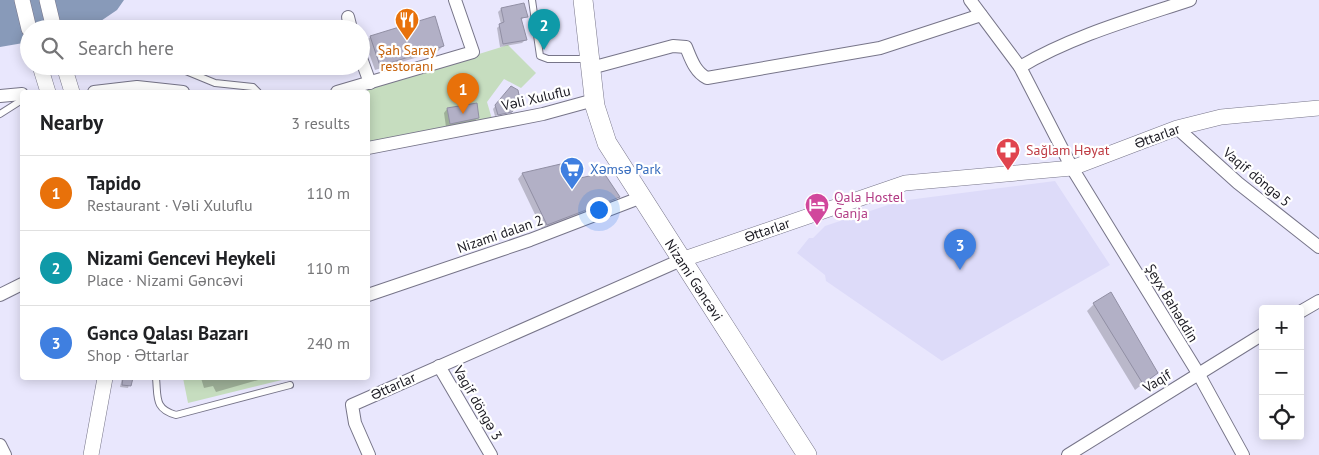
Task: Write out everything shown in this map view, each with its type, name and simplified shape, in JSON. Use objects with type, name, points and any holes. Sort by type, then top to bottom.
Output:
[{"type":"main road","points":[[583,0],[591,64]]},
{"type":"main road","name":"Nizami Gəncəvi","points":[[591,64],[594,100],[607,142],[806,455]]},
{"type":"street","points":[[22,0],[28,20]]},
{"type":"street","points":[[47,0],[52,20]]},
{"type":"street","points":[[344,90],[473,52],[455,0]]},
{"type":"street","name":"Şeyx Bahəddin","points":[[970,0],[1020,67],[1072,168],[1198,373],[1243,455]]},
{"type":"street","points":[[1020,67],[1041,55],[1114,25],[1190,0]]},
{"type":"street","points":[[591,64],[673,46],[686,47],[692,62],[701,75],[707,78],[880,48],[981,15]]},
{"type":"street","points":[[66,75],[71,90]]},
{"type":"street","points":[[367,75],[370,83]]},
{"type":"street","points":[[111,90],[136,87],[165,90]]},
{"type":"street","points":[[0,96],[20,94]]},
{"type":"street","name":"Vəli Xuluflu","points":[[370,148],[543,114],[594,100]]},
{"type":"street","name":"Əttarlar","points":[[368,455],[355,423],[352,405],[681,260],[905,182],[1072,168],[1176,128],[1221,117],[1319,108]]},
{"type":"street","name":"Vaqif döngə 5","points":[[1176,128],[1238,183],[1319,248]]},
{"type":"street","name":"Nizami dalan 2","points":[[370,294],[530,240],[642,197]]},
{"type":"street","points":[[0,295],[20,285]]},
{"type":"street","points":[[1304,309],[1319,300]]},
{"type":"street","name":"Vaqif","points":[[1068,455],[1259,336]]},
{"type":"street","name":"Vagif döngə 3","points":[[439,366],[491,455]]},
{"type":"street","points":[[91,455],[105,380]]},
{"type":"street","points":[[0,445],[5,455]]},
{"type":"lane","points":[[532,0],[540,56],[548,59],[591,64]]},
{"type":"lane","points":[[195,75],[215,83],[253,87],[256,90]]},
{"type":"lane","points":[[0,114],[20,101]]},
{"type":"lane","points":[[156,380],[159,406],[165,412],[176,415],[290,385]]},
{"type":"shaded area","points":[[0,0],[124,0],[117,10],[102,20],[20,20],[20,44],[0,47]]},
{"type":"shaded area","points":[[1055,181],[1110,265],[942,361],[826,281],[825,275],[797,253],[809,238],[813,238],[825,226],[900,201]]},
{"type":"green space","points":[[508,45],[536,73],[521,88],[504,79],[487,102],[492,119],[370,144],[370,90],[362,90]]},
{"type":"green space","points":[[183,380],[282,380],[188,403]]},
{"type":"building","points":[[524,3],[528,17],[521,18],[527,40],[503,44],[499,24],[504,22],[501,8]]},
{"type":"building","name":"Şah Saray restoranı","points":[[435,16],[444,46],[380,66],[370,36]]},
{"type":"building","points":[[511,86],[518,90],[519,95],[513,102],[517,105],[512,112],[498,115],[495,105]]},
{"type":"building","points":[[477,103],[479,118],[450,124],[447,108]]},
{"type":"building","name":"Xəmsə Park","points":[[565,163],[575,179],[604,173],[620,197],[547,225],[522,173]]},
{"type":"building","points":[[1111,292],[1158,373],[1143,384],[1093,303]]},
{"type":"building","points":[[123,380],[132,380],[131,386],[122,385]]},
{"type":"place","name":"Şah Saray restoranı","points":[[407,41]]},
{"type":"place","name":"Nizami Gencevi Heykeli","points":[[544,50]]},
{"type":"place","name":"Tapido","points":[[463,114]]},
{"type":"place","name":"Sağlam Həyat","points":[[1008,171]]},
{"type":"place","name":"Xəmsə Park","points":[[572,190]]},
{"type":"place","name":"Qala Hostel Ganja","points":[[817,226]]},
{"type":"place","name":"Gəncə Qalası Bazarı","points":[[960,270]]}]
